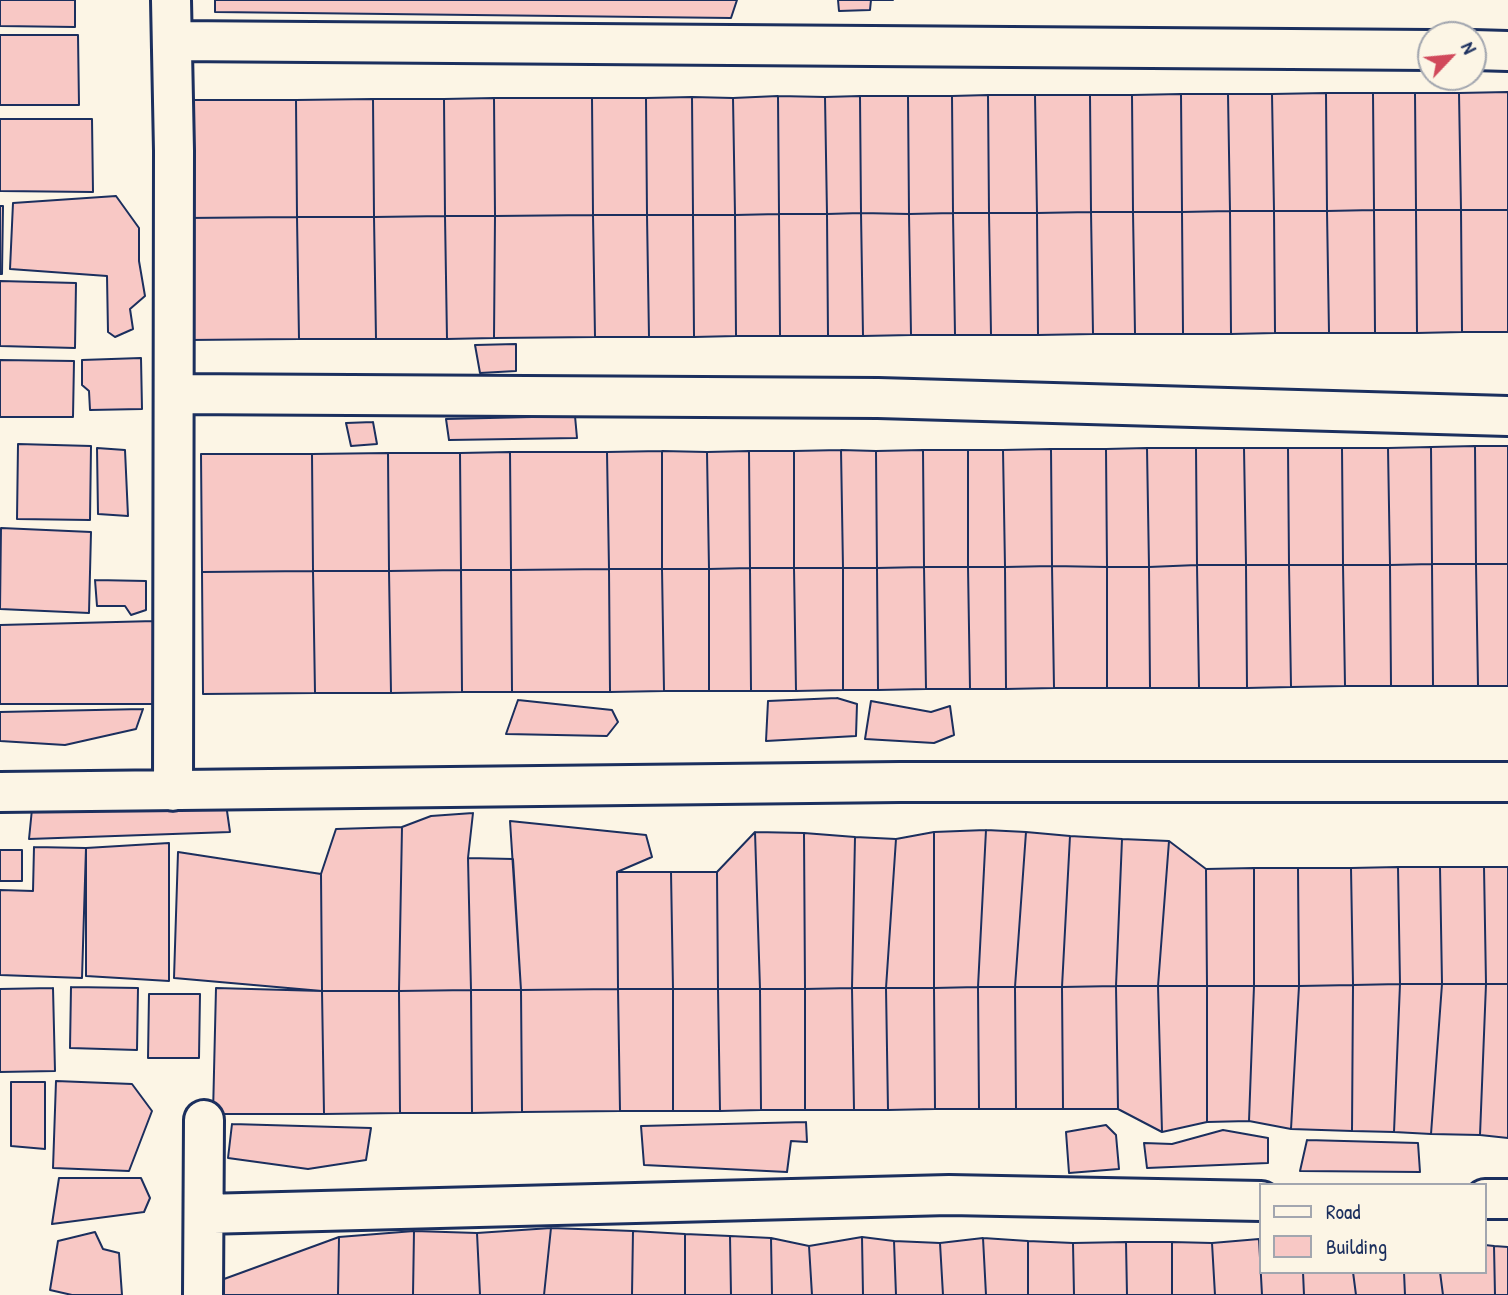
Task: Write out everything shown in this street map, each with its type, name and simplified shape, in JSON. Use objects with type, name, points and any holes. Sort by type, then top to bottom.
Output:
[{"type":"street","points":[[171,0],[175,394],[173,791]]},
{"type":"street","points":[[172,41],[1417,50]]},
{"type":"street","points":[[1487,50],[1508,51]]},
{"type":"street","points":[[175,394],[878,398],[1508,416]]},
{"type":"street","points":[[0,792],[900,782],[1508,782]]},
{"type":"street","points":[[203,1295],[204,1120]]},
{"type":"street","points":[[204,1214],[949,1195],[1260,1201]]},
{"type":"street","points":[[1487,1199],[1508,1199]]},
{"type":"building","points":[[0,0],[75,0],[75,27],[0,26]]},
{"type":"building","points":[[215,0],[737,0],[731,18],[215,12]]},
{"type":"building","points":[[838,0],[871,0],[870,10],[839,11]]},
{"type":"building","points":[[0,35],[78,35],[79,105],[0,105]]},
{"type":"building","points":[[1508,92],[1508,210],[1461,210],[1459,93]]},
{"type":"building","points":[[1326,93],[1327,211],[1274,211],[1272,94]]},
{"type":"building","points":[[1326,93],[1373,93],[1374,210],[1327,211]]},
{"type":"building","points":[[1373,93],[1415,93],[1416,210],[1374,210]]},
{"type":"building","points":[[1415,93],[1459,93],[1461,210],[1416,210]]},
{"type":"building","points":[[1181,94],[1182,212],[1133,212],[1132,95]]},
{"type":"building","points":[[1181,94],[1228,94],[1230,211],[1182,212]]},
{"type":"building","points":[[1228,94],[1272,94],[1274,211],[1230,211]]},
{"type":"building","points":[[988,95],[989,213],[953,213],[952,96]]},
{"type":"building","points":[[988,95],[1035,95],[1037,213],[989,213]]},
{"type":"building","points":[[1035,95],[1090,95],[1091,212],[1037,213]]},
{"type":"building","points":[[1090,95],[1132,95],[1133,212],[1091,212]]},
{"type":"building","points":[[778,96],[825,97],[827,214],[779,214]]},
{"type":"building","points":[[778,96],[779,214],[735,215],[733,98]]},
{"type":"building","points":[[860,96],[908,96],[909,214],[861,213]]},
{"type":"building","points":[[860,96],[861,213],[827,214],[825,97]]},
{"type":"building","points":[[908,96],[952,96],[953,213],[909,214]]},
{"type":"building","points":[[692,97],[733,98],[735,215],[693,215]]},
{"type":"building","points":[[692,97],[693,215],[647,215],[646,98]]},
{"type":"building","points":[[494,98],[592,98],[593,215],[495,216]]},
{"type":"building","points":[[494,98],[495,216],[445,216],[444,99]]},
{"type":"building","points":[[592,98],[646,98],[647,215],[593,215]]},
{"type":"building","points":[[373,99],[374,217],[297,217],[296,100]]},
{"type":"building","points":[[373,99],[444,99],[445,216],[374,217]]},
{"type":"building","points":[[185,100],[296,100],[297,217],[186,218]]},
{"type":"building","points":[[0,119],[92,119],[93,192],[0,191]]},
{"type":"building","points":[[116,196],[139,228],[139,261],[145,296],[130,309],[133,329],[115,337],[108,332],[107,276],[10,269],[13,203]]},
{"type":"building","points":[[0,206],[3,206],[2,274],[0,274]]},
{"type":"building","points":[[1374,210],[1416,210],[1417,333],[1375,333]]},
{"type":"building","points":[[1374,210],[1375,333],[1329,333],[1327,211]]},
{"type":"building","points":[[1416,210],[1461,210],[1462,332],[1417,333]]},
{"type":"building","points":[[1461,210],[1508,210],[1508,332],[1462,332]]},
{"type":"building","points":[[1230,211],[1274,211],[1275,333],[1231,334]]},
{"type":"building","points":[[1230,211],[1231,334],[1183,334],[1182,212]]},
{"type":"building","points":[[1274,211],[1327,211],[1329,333],[1275,333]]},
{"type":"building","points":[[1091,212],[1133,212],[1135,334],[1093,334]]},
{"type":"building","points":[[1091,212],[1093,334],[1038,335],[1037,213]]},
{"type":"building","points":[[1133,212],[1182,212],[1183,334],[1135,334]]},
{"type":"building","points":[[861,213],[909,214],[911,335],[863,336]]},
{"type":"building","points":[[861,213],[863,336],[828,336],[827,214]]},
{"type":"building","points":[[953,213],[955,335],[911,335],[909,214]]},
{"type":"building","points":[[953,213],[989,213],[991,335],[955,335]]},
{"type":"building","points":[[989,213],[1037,213],[1038,335],[991,335]]},
{"type":"building","points":[[779,214],[827,214],[828,336],[780,336]]},
{"type":"building","points":[[779,214],[780,336],[736,336],[735,215]]},
{"type":"building","points":[[593,215],[595,337],[494,338],[495,216]]},
{"type":"building","points":[[593,215],[647,215],[649,337],[595,337]]},
{"type":"building","points":[[647,215],[693,215],[694,337],[649,337]]},
{"type":"building","points":[[693,215],[735,215],[736,336],[694,337]]},
{"type":"building","points":[[445,216],[447,339],[376,339],[374,217]]},
{"type":"building","points":[[445,216],[495,216],[494,338],[447,339]]},
{"type":"building","points":[[297,217],[299,339],[188,340],[186,218]]},
{"type":"building","points":[[297,217],[374,217],[376,339],[299,339]]},
{"type":"building","points":[[0,281],[76,283],[75,348],[0,346]]},
{"type":"building","points":[[516,344],[516,371],[480,373],[475,345]]},
{"type":"building","points":[[141,358],[142,409],[90,410],[89,391],[82,385],[82,360]]},
{"type":"building","points":[[0,360],[74,361],[73,417],[0,417]]},
{"type":"building","points":[[575,416],[577,438],[449,440],[446,419]]},
{"type":"building","points":[[373,422],[377,444],[351,446],[346,423]]},
{"type":"building","points":[[18,444],[91,446],[90,520],[17,519]]},
{"type":"building","points":[[1475,446],[1508,446],[1508,564],[1476,564]]},
{"type":"building","points":[[1475,446],[1476,564],[1432,564],[1431,447]]},
{"type":"building","points":[[1431,447],[1432,564],[1390,565],[1388,448]]},
{"type":"building","points":[[97,448],[125,450],[128,516],[98,514]]},
{"type":"building","points":[[1147,448],[1196,448],[1197,565],[1149,567]]},
{"type":"building","points":[[1147,448],[1149,567],[1107,567],[1106,449]]},
{"type":"building","points":[[1196,448],[1244,448],[1246,565],[1197,565]]},
{"type":"building","points":[[1244,448],[1288,448],[1289,565],[1246,565]]},
{"type":"building","points":[[1288,448],[1342,448],[1343,565],[1289,565]]},
{"type":"building","points":[[1342,448],[1388,448],[1390,565],[1343,565]]},
{"type":"building","points":[[1051,449],[1106,449],[1107,567],[1052,566]]},
{"type":"building","points":[[1051,449],[1052,566],[1005,567],[1003,450]]},
{"type":"building","points":[[841,450],[843,568],[794,568],[794,451]]},
{"type":"building","points":[[841,450],[876,451],[877,568],[843,568]]},
{"type":"building","points":[[923,450],[968,450],[968,567],[924,567]]},
{"type":"building","points":[[923,450],[924,567],[877,568],[876,451]]},
{"type":"building","points":[[968,450],[1003,450],[1005,567],[968,567]]},
{"type":"building","points":[[662,451],[707,452],[709,569],[662,569]]},
{"type":"building","points":[[662,451],[662,569],[609,569],[607,452]]},
{"type":"building","points":[[749,451],[794,451],[794,568],[750,568]]},
{"type":"building","points":[[749,451],[750,568],[709,569],[707,452]]},
{"type":"building","points":[[510,452],[607,452],[609,569],[511,570]]},
{"type":"building","points":[[510,452],[511,570],[461,570],[460,453]]},
{"type":"building","points":[[388,453],[389,571],[313,571],[312,454]]},
{"type":"building","points":[[388,453],[460,453],[461,570],[389,571]]},
{"type":"building","points":[[201,454],[312,454],[313,571],[202,572]]},
{"type":"building","points":[[1,528],[91,532],[89,613],[0,609]]},
{"type":"building","points":[[1432,564],[1476,564],[1478,686],[1433,686]]},
{"type":"building","points":[[1432,564],[1433,686],[1391,686],[1390,565]]},
{"type":"building","points":[[1476,564],[1508,564],[1508,686],[1478,686]]},
{"type":"building","points":[[1197,565],[1246,565],[1247,688],[1199,688]]},
{"type":"building","points":[[1197,565],[1199,688],[1150,688],[1149,567]]},
{"type":"building","points":[[1246,565],[1289,565],[1291,687],[1247,688]]},
{"type":"building","points":[[1289,565],[1343,565],[1345,686],[1291,687]]},
{"type":"building","points":[[1343,565],[1390,565],[1391,686],[1345,686]]},
{"type":"building","points":[[1052,566],[1107,567],[1107,688],[1054,688]]},
{"type":"building","points":[[1052,566],[1054,688],[1006,689],[1005,567]]},
{"type":"building","points":[[924,567],[968,567],[970,689],[926,689]]},
{"type":"building","points":[[924,567],[926,689],[878,690],[877,568]]},
{"type":"building","points":[[968,567],[1005,567],[1006,689],[970,689]]},
{"type":"building","points":[[1107,567],[1149,567],[1150,688],[1107,688]]},
{"type":"building","points":[[750,568],[794,568],[796,691],[751,691]]},
{"type":"building","points":[[750,568],[751,691],[709,691],[709,569]]},
{"type":"building","points":[[794,568],[843,568],[843,690],[796,691]]},
{"type":"building","points":[[843,568],[877,568],[878,690],[843,690]]},
{"type":"building","points":[[609,569],[610,692],[512,692],[511,570]]},
{"type":"building","points":[[609,569],[662,569],[664,691],[610,692]]},
{"type":"building","points":[[662,569],[709,569],[709,691],[664,691]]},
{"type":"building","points":[[461,570],[462,692],[391,693],[389,571]]},
{"type":"building","points":[[461,570],[511,570],[512,692],[462,692]]},
{"type":"building","points":[[313,571],[315,693],[203,694],[202,572]]},
{"type":"building","points":[[313,571],[389,571],[391,693],[315,693]]},
{"type":"building","points":[[95,580],[146,581],[146,610],[131,615],[125,606],[97,606]]},
{"type":"building","points":[[155,621],[159,704],[0,704],[0,625]]},
{"type":"building","points":[[837,698],[857,704],[856,736],[766,741],[768,701]]},
{"type":"building","points":[[518,700],[612,710],[618,722],[607,736],[506,734]]},
{"type":"building","points":[[871,701],[931,712],[950,706],[954,735],[934,743],[865,739]]},
{"type":"building","points":[[143,709],[136,729],[65,745],[0,741],[0,712]]},
{"type":"building","points":[[226,804],[230,832],[29,839],[32,809]]},
{"type":"building","points":[[473,813],[468,858],[471,990],[399,991],[402,827],[431,816]]},
{"type":"building","points":[[510,821],[646,835],[652,857],[617,872],[618,989],[521,990]]},
{"type":"building","points":[[402,827],[399,991],[322,991],[321,874],[336,829]]},
{"type":"building","points":[[986,830],[1026,832],[1015,987],[978,987]]},
{"type":"building","points":[[986,830],[978,987],[934,988],[934,832]]},
{"type":"building","points":[[755,832],[804,833],[805,989],[760,989]]},
{"type":"building","points":[[755,832],[760,989],[718,989],[717,872]]},
{"type":"building","points":[[934,832],[934,988],[886,988],[896,839]]},
{"type":"building","points":[[1026,832],[1070,836],[1062,987],[1015,987]]},
{"type":"building","points":[[804,833],[855,837],[852,988],[805,989]]},
{"type":"building","points":[[1070,836],[1122,839],[1116,986],[1062,987]]},
{"type":"building","points":[[855,837],[896,839],[886,988],[852,988]]},
{"type":"building","points":[[1122,839],[1169,841],[1158,986],[1116,986]]},
{"type":"building","points":[[1169,841],[1206,869],[1207,986],[1158,986]]},
{"type":"building","points":[[169,843],[169,981],[86,976],[86,848]]},
{"type":"building","points":[[34,847],[86,848],[82,978],[0,975],[0,890],[33,891]]},
{"type":"building","points":[[0,850],[22,850],[22,881],[0,881]]},
{"type":"building","points":[[178,852],[321,874],[322,991],[174,978]]},
{"type":"building","points":[[468,858],[513,859],[521,990],[471,990]]},
{"type":"building","points":[[1398,867],[1440,867],[1442,984],[1400,984]]},
{"type":"building","points":[[1398,867],[1400,984],[1353,985],[1351,868]]},
{"type":"building","points":[[1440,867],[1484,867],[1486,984],[1442,984]]},
{"type":"building","points":[[1484,867],[1508,867],[1508,984],[1486,984]]},
{"type":"building","points":[[1254,868],[1298,868],[1299,986],[1254,986]]},
{"type":"building","points":[[1254,868],[1254,986],[1207,986],[1206,869]]},
{"type":"building","points":[[1298,868],[1351,868],[1353,985],[1299,986]]},
{"type":"building","points":[[617,872],[671,872],[673,989],[618,989]]},
{"type":"building","points":[[671,872],[717,872],[718,989],[673,989]]},
{"type":"building","points":[[1400,984],[1442,984],[1431,1134],[1394,1132]]},
{"type":"building","points":[[1400,984],[1394,1132],[1352,1131],[1353,985]]},
{"type":"building","points":[[1442,984],[1486,984],[1480,1135],[1431,1134]]},
{"type":"building","points":[[1486,984],[1508,984],[1508,1138],[1480,1135]]},
{"type":"building","points":[[1353,985],[1352,1131],[1291,1129],[1299,986]]},
{"type":"building","points":[[1116,986],[1158,986],[1162,1132],[1118,1109]]},
{"type":"building","points":[[1116,986],[1118,1109],[1063,1109],[1062,987]]},
{"type":"building","points":[[1158,986],[1207,986],[1207,1122],[1162,1132]]},
{"type":"building","points":[[1207,986],[1254,986],[1249,1121],[1207,1122]]},
{"type":"building","points":[[1254,986],[1299,986],[1291,1129],[1249,1121]]},
{"type":"building","points":[[71,987],[138,988],[137,1050],[70,1048]]},
{"type":"building","points":[[978,987],[979,1109],[935,1109],[934,988]]},
{"type":"building","points":[[978,987],[1015,987],[1016,1109],[979,1109]]},
{"type":"building","points":[[1015,987],[1062,987],[1063,1109],[1016,1109]]},
{"type":"building","points":[[53,988],[55,1071],[0,1072],[0,989]]},
{"type":"building","points":[[216,988],[322,991],[324,1114],[213,1114]]},
{"type":"building","points":[[852,988],[886,988],[888,1110],[854,1110]]},
{"type":"building","points":[[852,988],[854,1110],[805,1110],[805,989]]},
{"type":"building","points":[[886,988],[934,988],[935,1109],[888,1110]]},
{"type":"building","points":[[618,989],[620,1111],[522,1112],[521,990]]},
{"type":"building","points":[[618,989],[673,989],[673,1111],[620,1111]]},
{"type":"building","points":[[673,989],[718,989],[720,1111],[673,1111]]},
{"type":"building","points":[[718,989],[760,989],[761,1110],[720,1111]]},
{"type":"building","points":[[760,989],[805,989],[805,1110],[761,1110]]},
{"type":"building","points":[[471,990],[472,1113],[400,1113],[399,991]]},
{"type":"building","points":[[471,990],[521,990],[522,1112],[472,1113]]},
{"type":"building","points":[[322,991],[399,991],[400,1113],[324,1114]]},
{"type":"building","points":[[149,994],[200,994],[199,1058],[148,1058]]},
{"type":"building","points":[[56,1081],[132,1084],[152,1111],[129,1171],[53,1168]]},
{"type":"building","points":[[11,1082],[45,1082],[45,1149],[11,1146]]},
{"type":"building","points":[[806,1122],[807,1142],[791,1141],[787,1172],[644,1165],[641,1126]]},
{"type":"building","points":[[232,1124],[371,1128],[366,1160],[308,1169],[228,1158]]},
{"type":"building","points":[[1106,1125],[1116,1135],[1119,1169],[1069,1173],[1066,1132]]},
{"type":"building","points":[[1223,1130],[1268,1138],[1268,1163],[1147,1168],[1144,1143],[1172,1144]]},
{"type":"building","points":[[1307,1140],[1418,1143],[1420,1172],[1300,1171]]},
{"type":"building","points":[[59,1178],[141,1178],[150,1198],[144,1212],[52,1224]]},
{"type":"building","points":[[551,1228],[633,1231],[632,1295],[544,1295]]},
{"type":"building","points":[[551,1228],[544,1295],[480,1295],[477,1233]]},
{"type":"building","points":[[414,1231],[413,1295],[338,1295],[339,1237]]},
{"type":"building","points":[[414,1231],[477,1233],[480,1295],[413,1295]]},
{"type":"building","points":[[633,1231],[685,1234],[685,1295],[632,1295]]},
{"type":"building","points":[[95,1232],[103,1249],[119,1253],[122,1295],[72,1295],[50,1290],[58,1241]]},
{"type":"building","points":[[685,1234],[730,1236],[731,1295],[685,1295]]},
{"type":"building","points":[[730,1236],[771,1238],[772,1295],[731,1295]]},
{"type":"building","points":[[339,1237],[338,1295],[224,1295],[224,1279]]},
{"type":"building","points":[[862,1237],[863,1295],[812,1295],[809,1246]]},
{"type":"building","points":[[862,1237],[894,1241],[896,1295],[863,1295]]},
{"type":"building","points":[[771,1238],[809,1246],[812,1295],[772,1295]]},
{"type":"building","points":[[983,1238],[1028,1241],[1028,1295],[986,1295]]},
{"type":"building","points":[[983,1238],[986,1295],[943,1295],[940,1243]]},
{"type":"building","points":[[1259,1239],[1262,1295],[1215,1295],[1212,1243]]},
{"type":"building","points":[[894,1241],[940,1243],[943,1295],[896,1295]]},
{"type":"building","points":[[1028,1241],[1073,1243],[1074,1295],[1028,1295]]},
{"type":"building","points":[[1126,1242],[1172,1242],[1172,1295],[1127,1295]]},
{"type":"building","points":[[1126,1242],[1127,1295],[1074,1295],[1073,1243]]},
{"type":"building","points":[[1172,1242],[1212,1243],[1215,1295],[1172,1295]]},
{"type":"building","points":[[1487,1245],[1494,1246],[1495,1295],[1443,1295],[1440,1274],[1487,1274]]},
{"type":"building","points":[[1494,1246],[1508,1247],[1508,1295],[1495,1295]]},
{"type":"building","points":[[1261,1274],[1303,1274],[1304,1295],[1262,1295]]},
{"type":"building","points":[[1303,1274],[1353,1274],[1356,1295],[1304,1295]]},
{"type":"building","points":[[1353,1274],[1404,1274],[1405,1295],[1356,1295]]},
{"type":"building","points":[[1404,1274],[1440,1274],[1443,1295],[1405,1295]]}]
